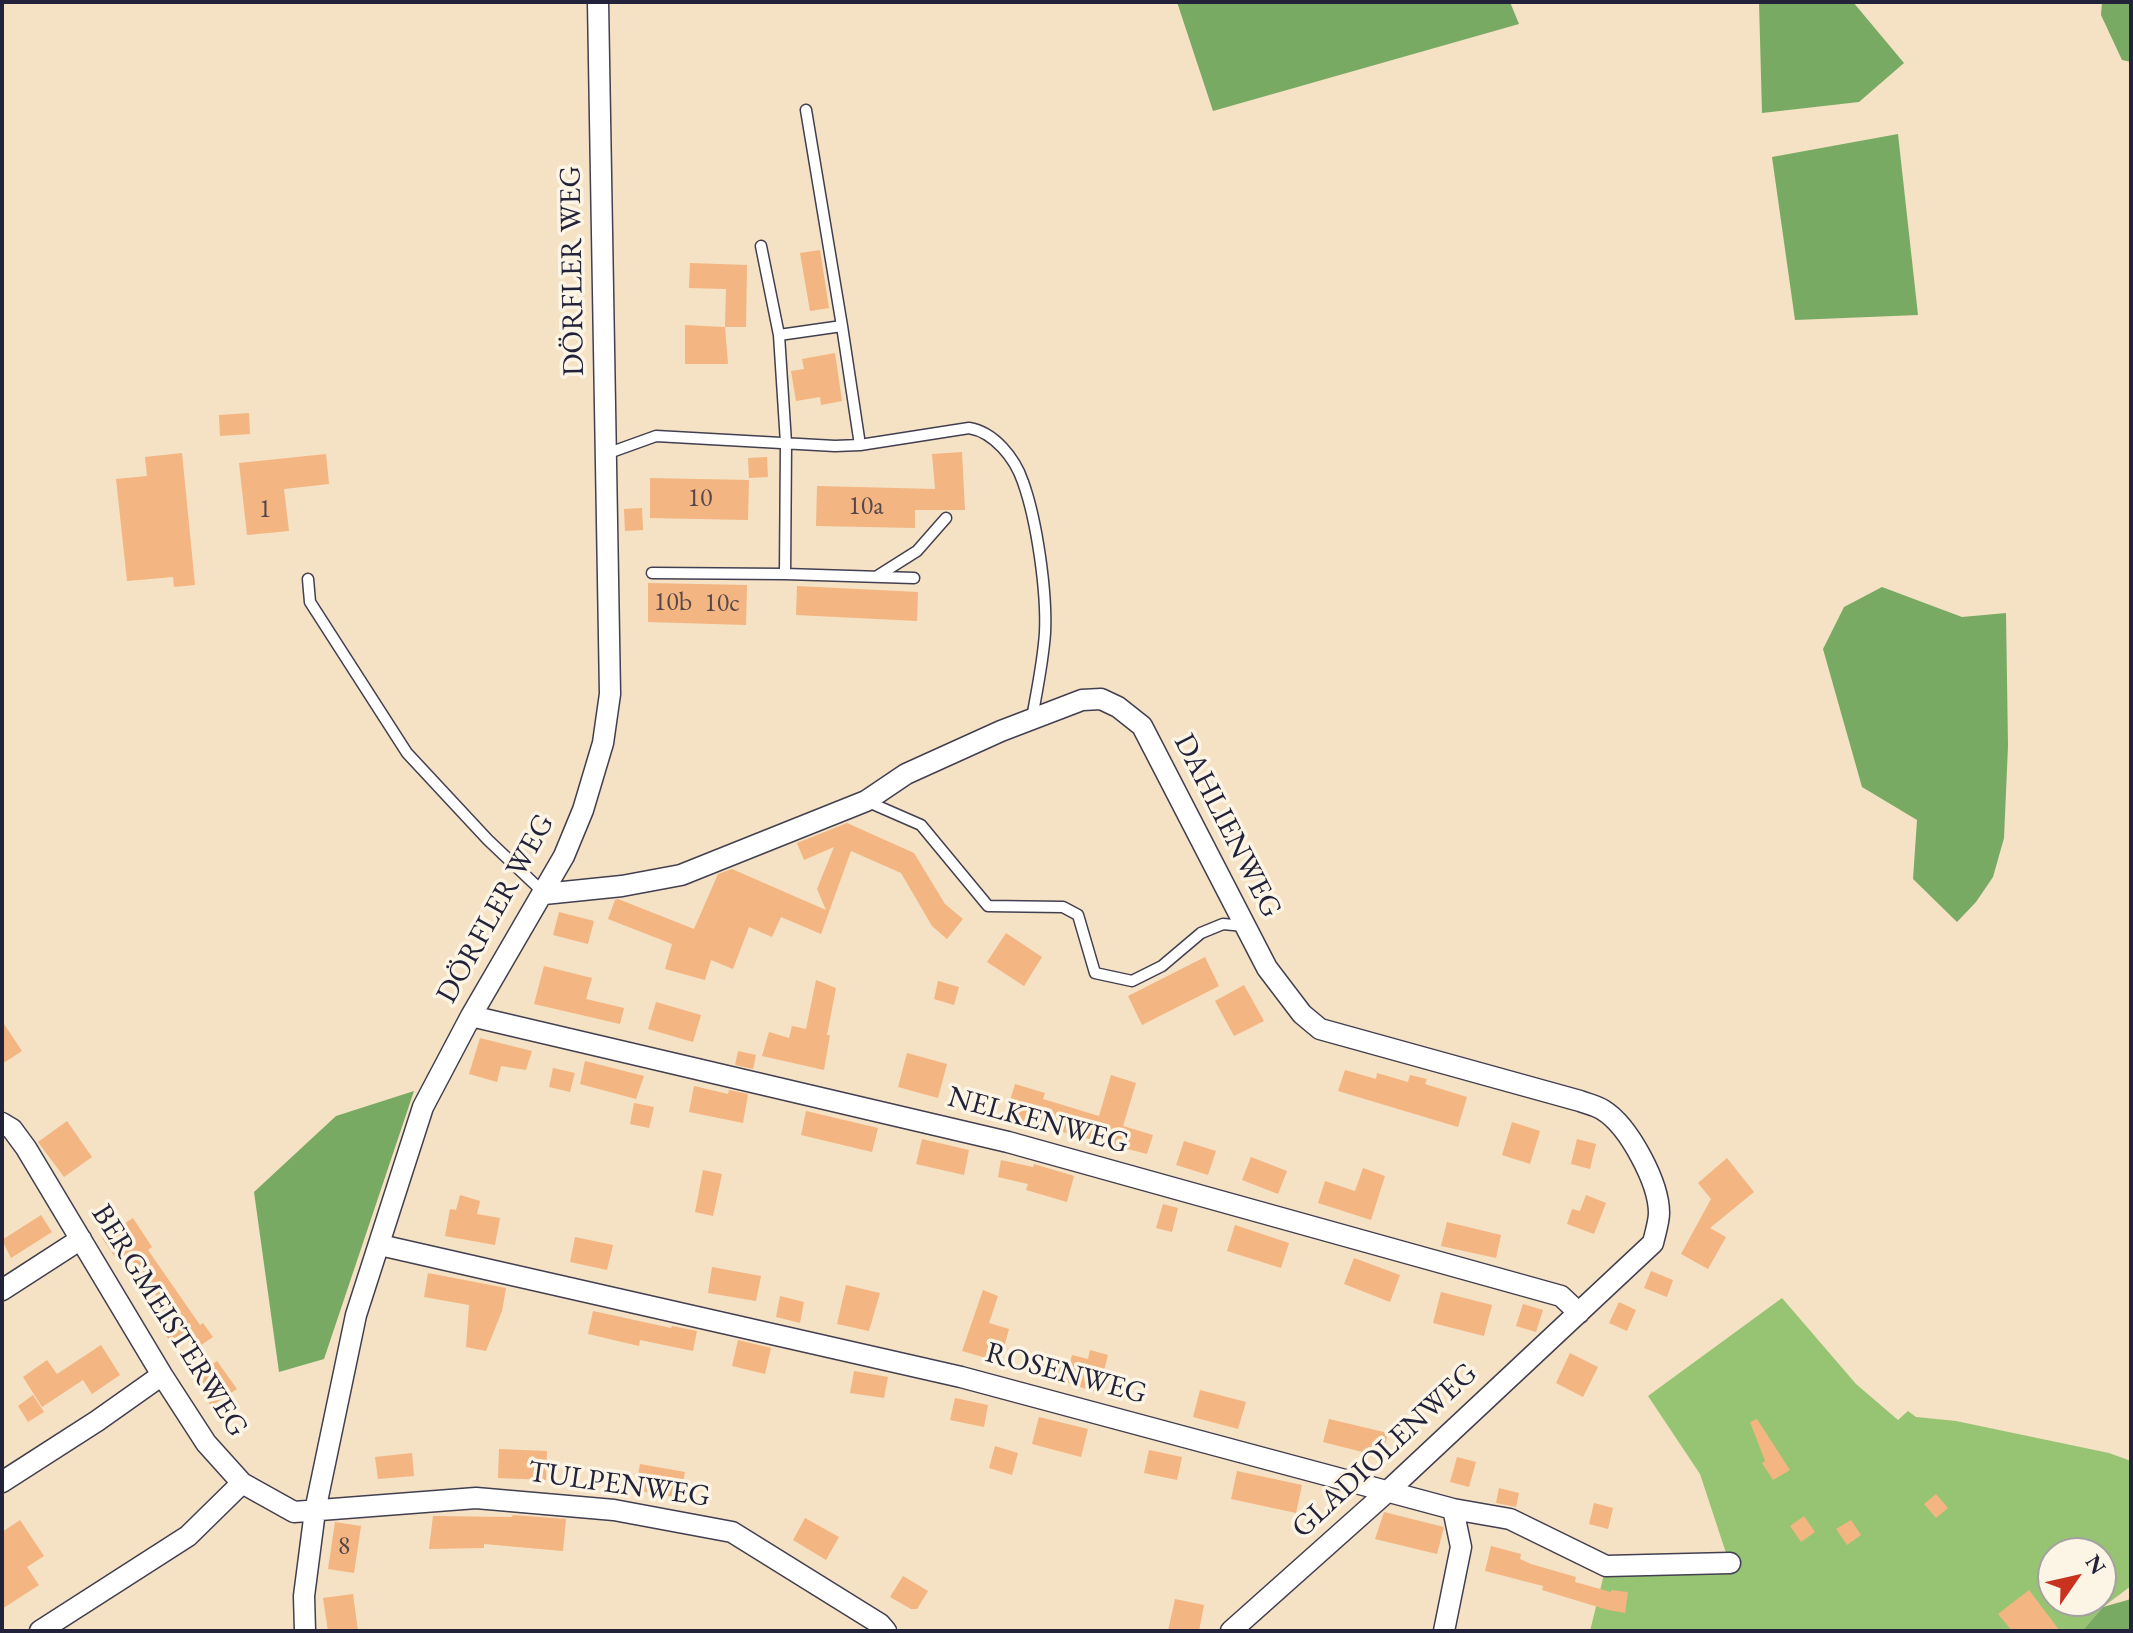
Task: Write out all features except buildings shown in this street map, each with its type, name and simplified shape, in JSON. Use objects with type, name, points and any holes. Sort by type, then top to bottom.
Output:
[{"type":"street","name":"DÖRFLER WEG","points":[[305,1631],[304,1596],[315,1511],[356,1315],[423,1107],[471,1016],[564,856],[583,810],[603,743],[610,694],[598,2]]},
{"type":"street","name":"DAHLIENWEG","points":[[544,894],[622,886],[681,875],[866,801],[906,774],[1032,718],[1082,700],[1101,699],[1118,707],[1142,726],[1244,926],[1282,991],[1320,1029],[1580,1101],[1604,1110],[1618,1123],[1643,1160],[1652,1184],[1659,1212],[1653,1243],[1579,1313]]},
{"type":"street","name":"NELKENWEG","points":[[471,1016],[1008,1142],[1561,1296],[1579,1313]]},
{"type":"street","name":"BERGMEISTERWEG","points":[[2,1123],[12,1129],[26,1148],[206,1443],[242,1483],[294,1512],[315,1511]]},
{"type":"street","points":[[2,1290],[81,1239]]},
{"type":"street","name":"ROSENWEG","points":[[380,1245],[961,1377],[1453,1509],[1510,1519],[1606,1566],[1730,1563]]},
{"type":"street","name":"GLADIOLENWEG","points":[[1231,1631],[1388,1491],[1579,1313]]},
{"type":"street","points":[[2,1482],[162,1375]]},
{"type":"street","points":[[40,1631],[188,1536],[242,1483]]},
{"type":"street","name":"TULPENWEG","points":[[315,1511],[476,1498],[614,1510],[732,1532],[880,1624],[886,1631]]},
{"type":"street","points":[[1444,1631],[1461,1547],[1453,1509]]},
{"type":"lane","points":[[806,110],[860,445]]},
{"type":"lane","points":[[761,246],[779,335],[786,443],[785,574]]},
{"type":"lane","points":[[779,335],[842,326]]},
{"type":"lane","points":[[606,454],[656,436],[860,445],[969,428],[991,436],[1012,460],[1023,480],[1042,579],[1045,632],[1032,718]]},
{"type":"lane","points":[[878,576],[917,551],[946,518]]},
{"type":"lane","points":[[652,573],[914,578]]},
{"type":"lane","points":[[308,579],[310,602],[407,753],[488,840],[544,894]]},
{"type":"lane","points":[[866,801],[921,825],[988,906],[1063,907],[1078,915],[1095,973],[1132,981],[1162,966],[1201,933],[1223,924],[1244,926]]},
{"type":"green space","points":[[1177,2],[1510,2],[1519,24],[1213,111]]},
{"type":"green space","points":[[1759,2],[1853,2],[1904,63],[1859,102],[1762,113]]},
{"type":"green space","points":[[2102,2],[2131,2],[2131,62],[2122,60],[2101,15]]},
{"type":"green space","points":[[1898,134],[1918,315],[1795,320],[1772,157]]},
{"type":"green space","points":[[1882,587],[1962,617],[2006,613],[2008,746],[2004,838],[1993,877],[1957,922],[1913,879],[1917,820],[1862,787],[1823,649],[1844,607]]},
{"type":"green space","points":[[414,1091],[324,1359],[279,1372],[254,1192],[336,1116]]},
{"type":"green space","points":[[1782,1298],[1856,1384],[1898,1420],[1908,1411],[1916,1417],[1956,1421],[2109,1453],[2131,1461],[2131,1586],[2117,1596],[2117,1537],[2037,1537],[2037,1617],[2094,1617],[2082,1631],[1590,1631],[1606,1566],[1729,1562],[1700,1474],[1648,1396]]},
{"type":"green space","points":[[2131,1599],[2131,1631],[2082,1631],[2094,1617],[2117,1617],[2117,1603]]}]
